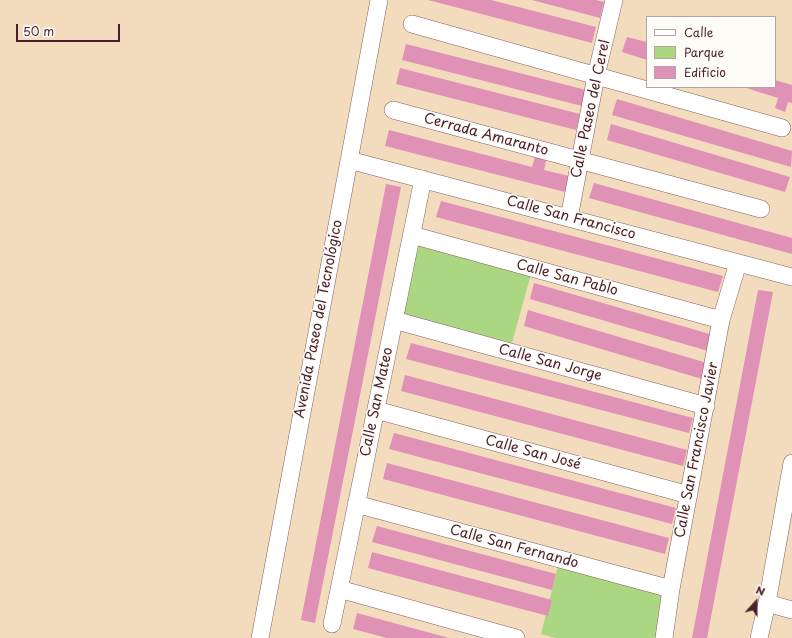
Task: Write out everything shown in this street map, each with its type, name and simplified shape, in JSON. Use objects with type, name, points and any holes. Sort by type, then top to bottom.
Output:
[{"type":"street","name":"Avenida Paseo del Tecnológico","points":[[260,638],[379,0]]},
{"type":"street","name":"Calle Paseo del Cerel","points":[[569,218],[596,76],[614,0]]},
{"type":"street","points":[[412,24],[782,128]]},
{"type":"street","name":"Cerrada Amaranto","points":[[393,110],[761,209]]},
{"type":"street","name":"Calle San Francisco","points":[[349,160],[792,277]]},
{"type":"street","name":"Calle San Mateo","points":[[332,624],[423,179]]},
{"type":"street","name":"Calle San Pablo","points":[[412,235],[721,320]]},
{"type":"street","name":"Calle San Francisco Javier","points":[[664,638],[671,589],[721,320],[738,263]]},
{"type":"street","name":"Calle San Jorge","points":[[394,320],[706,406]]},
{"type":"street","name":"Calle San José","points":[[376,410],[689,495]]},
{"type":"street","points":[[760,638],[788,507],[792,463]]},
{"type":"street","name":"Calle San Fernando","points":[[356,504],[671,589]]},
{"type":"street","points":[[339,588],[516,638]]},
{"type":"street","points":[[767,603],[792,610]]},
{"type":"green space","points":[[416,243],[531,274],[512,343],[400,314]]},
{"type":"green space","points":[[558,566],[664,595],[657,638],[556,638],[541,634]]},
{"type":"building","points":[[428,0],[491,0],[596,27],[592,43]]},
{"type":"building","points":[[532,0],[596,0],[604,2],[600,18]]},
{"type":"building","points":[[627,37],[646,42],[646,60],[622,52]]},
{"type":"building","points":[[406,44],[586,90],[582,106],[402,60]]},
{"type":"building","points":[[400,68],[580,114],[576,130],[396,84]]},
{"type":"building","points":[[776,80],[792,85],[792,103],[788,102],[785,112],[775,108],[778,98],[746,88],[776,88]]},
{"type":"building","points":[[617,99],[792,151],[791,167],[612,115]]},
{"type":"building","points":[[611,124],[790,177],[785,192],[607,140]]},
{"type":"building","points":[[389,130],[532,167],[536,153],[547,156],[544,170],[569,176],[565,192],[385,146]]},
{"type":"building","points":[[594,183],[792,238],[792,254],[589,198]]},
{"type":"building","points":[[386,184],[401,187],[315,623],[301,620]]},
{"type":"building","points":[[441,201],[723,276],[718,292],[436,217]]},
{"type":"building","points":[[534,283],[713,335],[708,351],[530,299]]},
{"type":"building","points":[[758,290],[773,292],[707,638],[692,638]]},
{"type":"building","points":[[528,310],[707,363],[702,379],[524,326]]},
{"type":"building","points":[[411,343],[693,418],[689,433],[406,359]]},
{"type":"building","points":[[405,375],[687,450],[683,466],[401,391]]},
{"type":"building","points":[[394,433],[676,508],[672,524],[389,449]]},
{"type":"building","points":[[387,463],[669,538],[665,554],[383,479]]},
{"type":"building","points":[[377,526],[556,574],[552,590],[372,542]]},
{"type":"building","points":[[372,552],[552,600],[548,616],[368,568]]},
{"type":"building","points":[[357,613],[449,638],[387,638],[353,629]]}]
